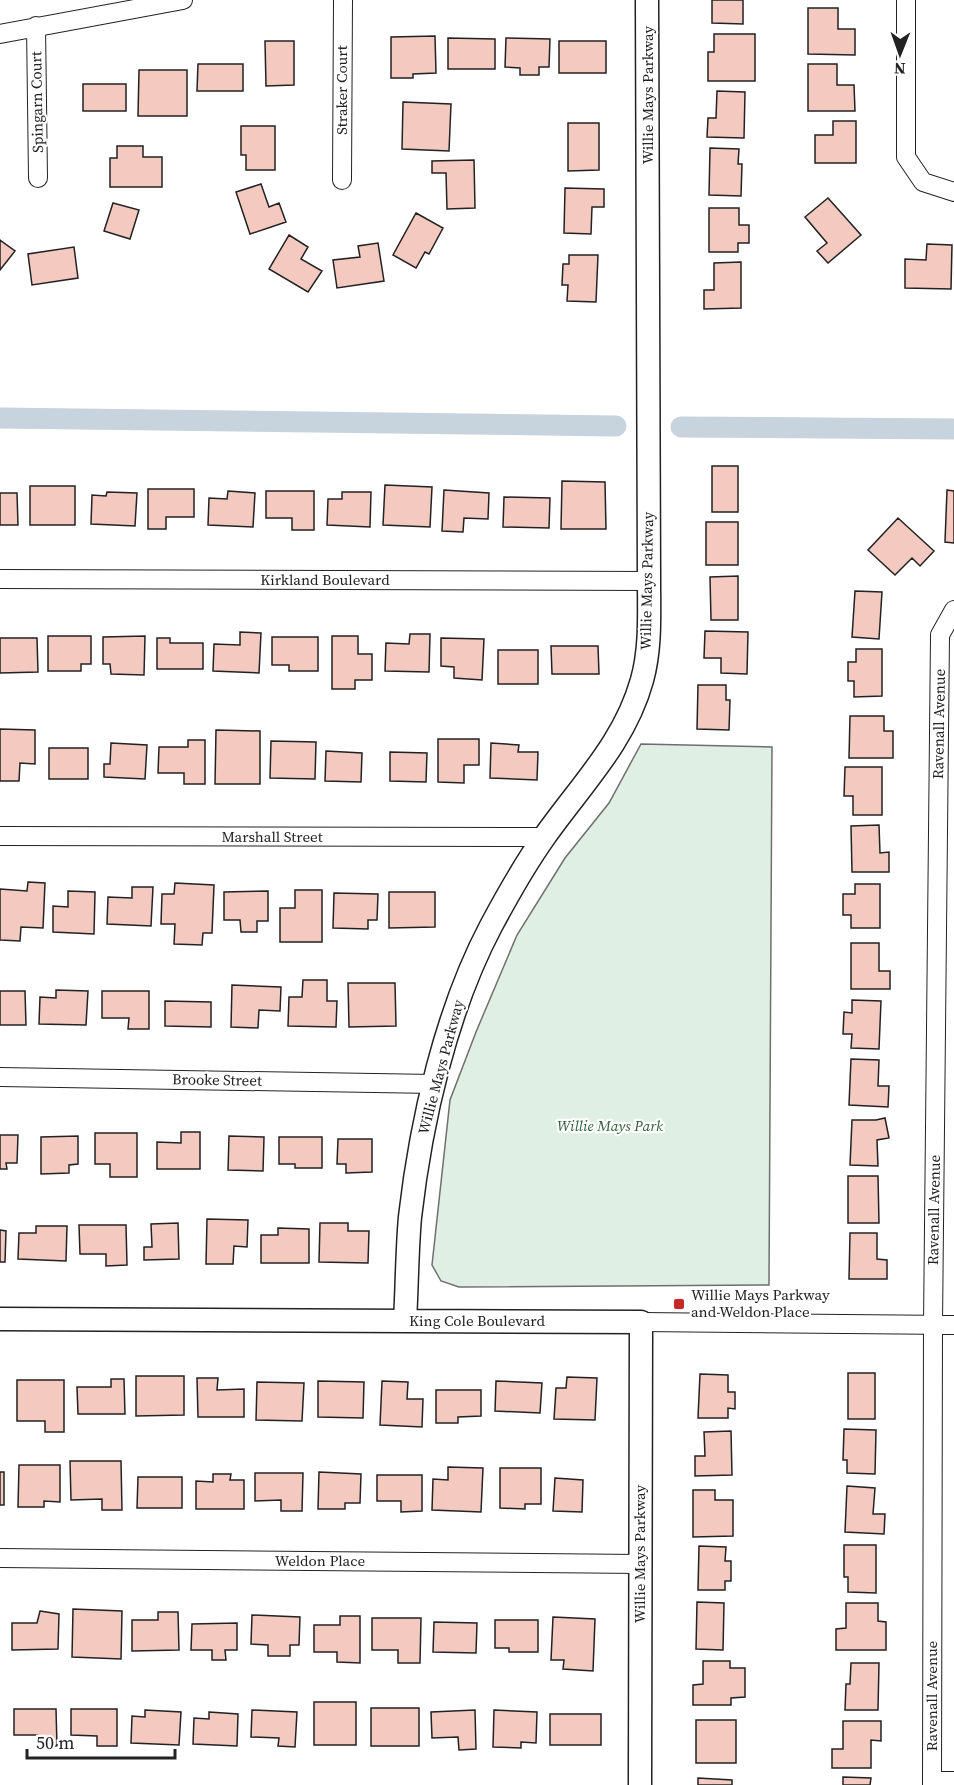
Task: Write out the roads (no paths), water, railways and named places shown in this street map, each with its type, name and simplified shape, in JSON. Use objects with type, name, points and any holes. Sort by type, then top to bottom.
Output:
[{"type":"street","points":[[0,34],[183,0]]},
{"type":"street","name":"Straker Court","points":[[342,180],[343,0]]},
{"type":"street","name":"Willie Mays Parkway","points":[[405,1321],[410,1219],[419,1148],[434,1084],[458,1001],[491,927],[544,837],[610,751],[630,716],[643,678],[648,643],[649,581],[648,0]]},
{"type":"street","points":[[906,0],[904,118],[906,157],[923,182],[954,192]]},
{"type":"street","name":"Spingarn Court","points":[[36,26],[38,178]]},
{"type":"street","name":"Kirkland Boulevard","points":[[0,579],[649,581]]},
{"type":"street","name":"Ravenall Avenue","points":[[932,1783],[933,1325],[940,635],[954,610]]},
{"type":"street","name":"Marshall Street","points":[[0,836],[544,837]]},
{"type":"street","name":"Brooke Street","points":[[0,1077],[434,1084]]},
{"type":"street","name":"King Cole Boulevard","points":[[0,1319],[954,1325]]},
{"type":"street","name":"Willie Mays Parkway","points":[[640,1785],[641,1322]]},
{"type":"street","name":"Weldon Place","points":[[0,1558],[640,1564]]},
{"type":"street","points":[[932,1783],[954,1781]]},
{"type":"waterway","points":[[0,418],[616,426]]},
{"type":"waterway","points":[[681,427],[954,429]]},
{"type":"place","name":"Willie Mays Parkway and Weldon Place","points":[[679,1304]]},
{"type":"park label","name":"Willie Mays Park","points":[[610,1126]]}]
